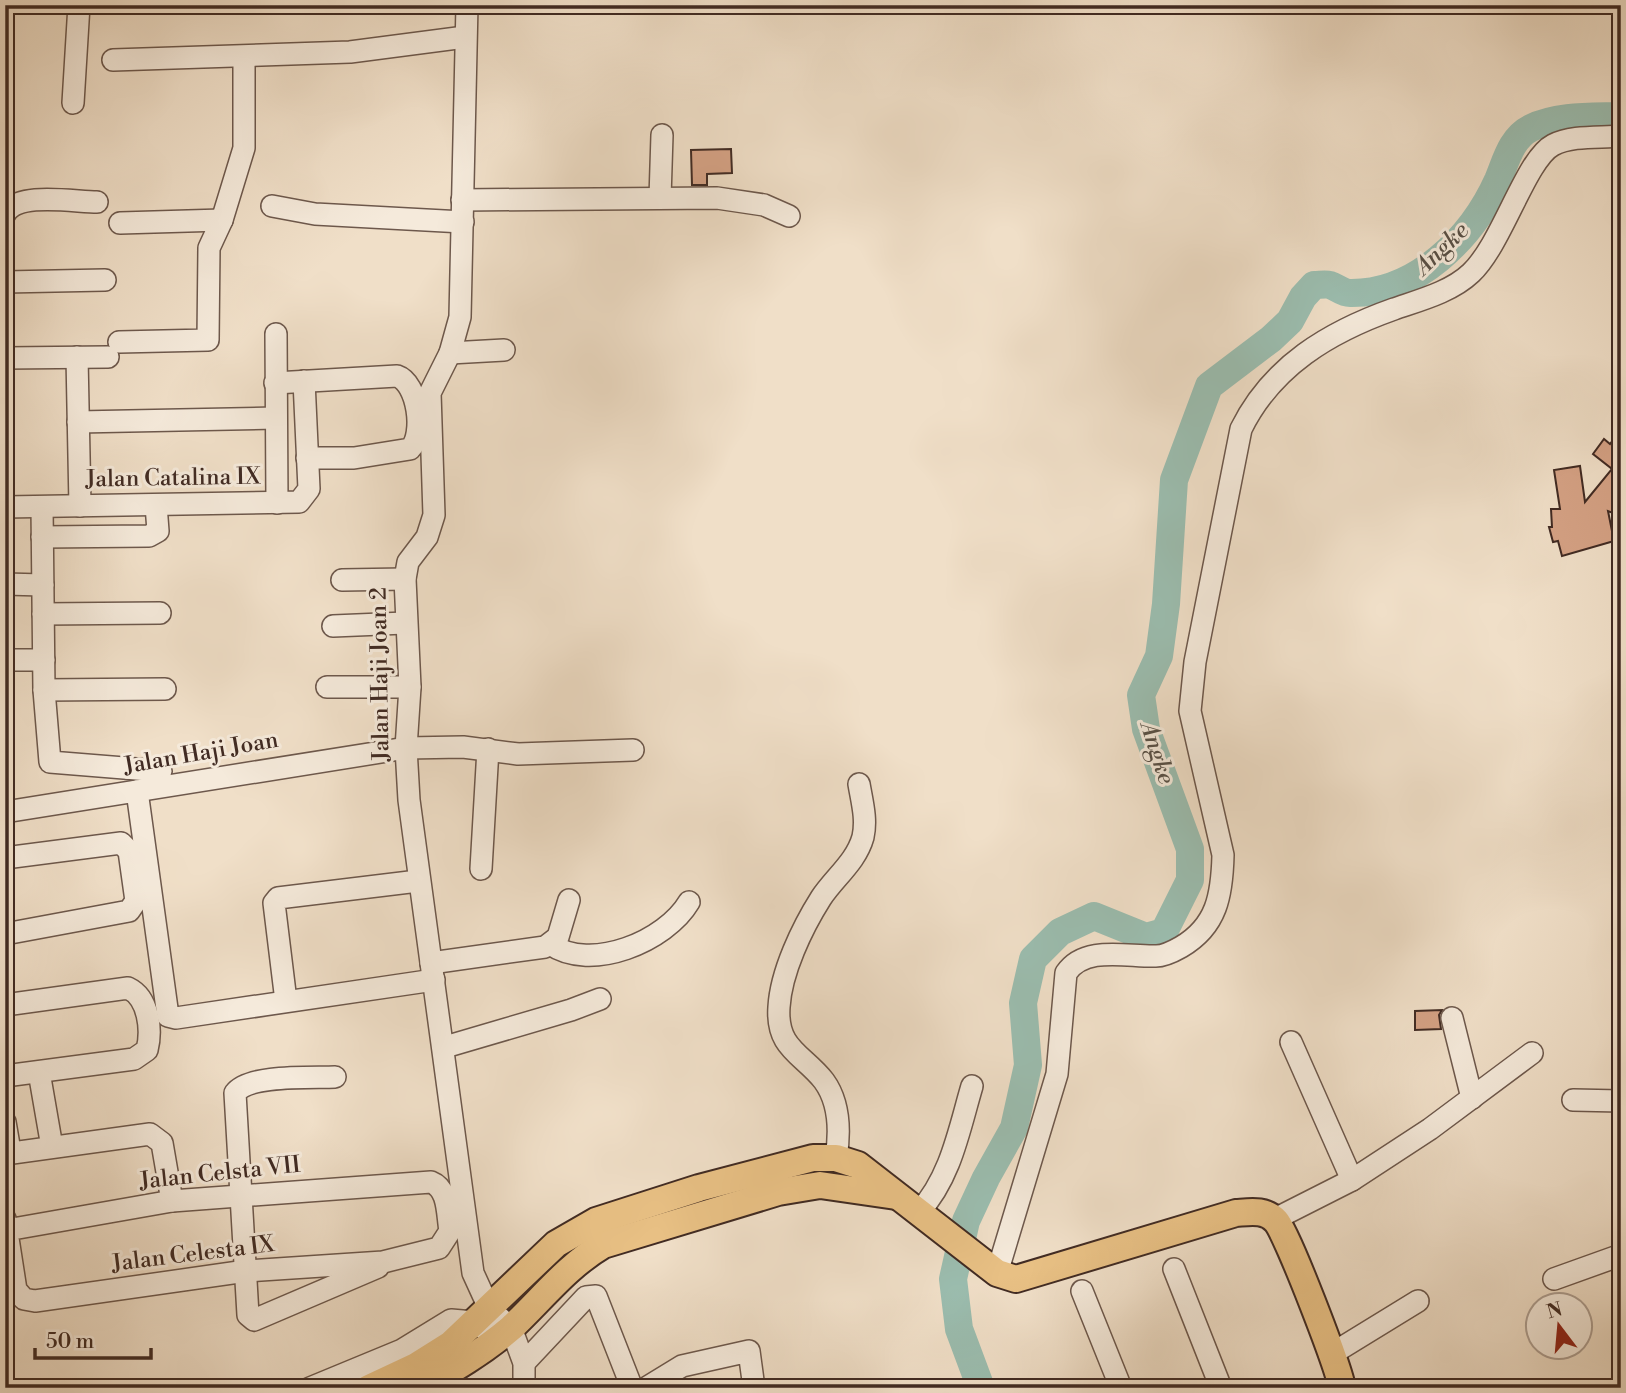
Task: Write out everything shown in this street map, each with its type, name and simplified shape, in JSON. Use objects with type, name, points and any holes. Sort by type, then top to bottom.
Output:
[{"type":"main road","points":[[369,1388],[416,1366],[451,1344],[556,1244],[596,1221],[699,1188],[813,1158],[836,1158],[858,1165],[880,1179],[896,1196],[989,1267],[1016,1279],[1236,1213],[1257,1211],[1275,1219],[1289,1243],[1340,1377]]},
{"type":"main road","points":[[421,1388],[465,1363],[504,1333],[584,1256],[603,1245],[778,1192],[820,1185],[896,1196]]},
{"type":"street","points":[[73,103],[79,5]]},
{"type":"street","name":"Jalan Haji Joan 2","points":[[467,5],[460,317],[450,353],[430,393],[434,515],[427,537],[408,562],[405,579],[410,687],[406,748],[418,881],[445,1047],[473,1273],[482,1315]]},
{"type":"street","points":[[113,60],[350,52],[466,37]]},
{"type":"street","points":[[5,358],[77,357],[114,349],[208,340],[209,248],[222,220],[244,148],[244,57]]},
{"type":"street","points":[[660,198],[662,135]]},
{"type":"street","points":[[989,1267],[1056,1074],[1066,973],[1074,962],[1087,957],[1128,954],[1159,957],[1172,952],[1196,938],[1215,915],[1222,879],[1223,855],[1190,711],[1195,662],[1241,429],[1253,403],[1289,363],[1334,334],[1430,296],[1471,273],[1494,244],[1543,151],[1566,140],[1621,136]]},
{"type":"street","points":[[7,210],[23,200],[97,202]]},
{"type":"street","points":[[462,200],[741,200],[764,205],[789,216]]},
{"type":"street","points":[[272,206],[315,214],[463,222]]},
{"type":"street","points":[[120,223],[222,220]]},
{"type":"street","points":[[5,282],[105,280]]},
{"type":"street","points":[[276,334],[277,503]]},
{"type":"street","points":[[450,353],[505,350]]},
{"type":"street","points":[[77,357],[80,506]]},
{"type":"street","points":[[275,383],[304,381],[402,378],[412,391],[416,441],[405,452],[354,458],[307,458],[304,381]]},
{"type":"street","points":[[78,422],[275,418]]},
{"type":"street","name":"Jalan Catalina IX","points":[[5,508],[294,503],[304,498],[309,489],[307,458]]},
{"type":"street","points":[[42,537],[149,536],[158,531],[156,505]]},
{"type":"street","points":[[42,507],[44,690],[50,761],[161,771]]},
{"type":"street","points":[[342,580],[405,579]]},
{"type":"street","points":[[5,584],[43,585]]},
{"type":"street","points":[[43,614],[160,613]]},
{"type":"street","points":[[333,626],[405,623]]},
{"type":"street","points":[[5,660],[44,660]]},
{"type":"street","points":[[327,687],[410,687]]},
{"type":"street","points":[[44,690],[165,689]]},
{"type":"street","name":"Jalan Haji Joan","points":[[5,812],[406,748],[488,750],[518,754],[633,750]]},
{"type":"street","points":[[481,869],[488,750]]},
{"type":"street","points":[[836,1158],[838,1121],[830,1091],[785,1042],[780,1027],[779,1006],[803,932],[820,900],[844,871],[860,844],[865,819],[859,784]]},
{"type":"street","points":[[137,791],[165,1014],[176,1018],[286,1001],[550,944],[558,937],[569,900]]},
{"type":"street","points":[[5,858],[121,843],[130,851],[136,901],[129,911],[5,933]]},
{"type":"street","points":[[286,1001],[274,903],[278,898],[418,881]]},
{"type":"street","points":[[550,944],[558,950],[582,955],[617,951],[658,935],[679,918],[689,902]]},
{"type":"street","points":[[5,1005],[121,988],[137,992],[142,1000],[148,1032],[147,1050],[125,1061],[5,1076]]},
{"type":"street","points":[[445,1047],[600,999]]},
{"type":"street","points":[[1452,1018],[1472,1098]]},
{"type":"street","points":[[1291,1042],[1352,1180]]},
{"type":"street","points":[[1275,1219],[1352,1180],[1472,1098],[1532,1053]]},
{"type":"street","points":[[39,1072],[52,1147]]},
{"type":"street","points":[[246,1271],[234,1102],[239,1088],[272,1079],[335,1077]]},
{"type":"street","points":[[926,1217],[931,1198],[948,1168],[972,1086]]},
{"type":"street","points":[[1573,1100],[1621,1101]]},
{"type":"street","points":[[5,1122],[8,1152],[145,1133],[155,1135],[162,1143],[172,1201]]},
{"type":"street","name":"Jalan Celsta VII","points":[[6,1225],[172,1201],[431,1182],[439,1185],[444,1192],[450,1231],[444,1242]]},
{"type":"street","name":"Jalan Celesta IX","points":[[6,1225],[16,1290],[24,1299],[41,1301],[246,1271],[383,1262],[439,1248],[444,1242]]},
{"type":"street","points":[[1554,1279],[1621,1255]]},
{"type":"street","name":"Jalan Celesta IX","points":[[246,1271],[250,1318],[254,1320],[377,1269],[383,1262]]},
{"type":"street","points":[[1174,1269],[1221,1388]]},
{"type":"street","points":[[1082,1291],[1121,1388]]},
{"type":"street","points":[[524,1363],[586,1297],[596,1296],[632,1388]]},
{"type":"street","points":[[1340,1377],[1418,1301]]},
{"type":"street","points":[[310,1388],[402,1350],[451,1320],[482,1315],[504,1333],[524,1363],[524,1388]]},
{"type":"street","points":[[646,1388],[682,1366],[749,1351],[754,1388]]},
{"type":"building","points":[[731,149],[732,173],[707,174],[707,185],[692,185],[691,150]]},
{"type":"building","points":[[1621,429],[1621,516],[1608,511],[1614,541],[1562,556],[1558,541],[1553,542],[1549,527],[1552,527],[1551,509],[1560,509],[1554,470],[1580,466],[1585,502],[1612,469],[1593,454],[1604,439],[1610,444]]},
{"type":"building","points":[[1442,1010],[1439,1015],[1441,1029],[1415,1030],[1415,1011]]},
{"type":"waterway","name":"Angke","points":[[981,1388],[959,1329],[953,1279],[966,1221],[1014,1128],[1028,1065],[1023,1003],[1033,959],[1060,932],[1094,916],[1146,937],[1164,932],[1190,880],[1190,849],[1146,729],[1141,695],[1159,656],[1166,604],[1174,480],[1209,386],[1271,339],[1290,321],[1303,297],[1314,285],[1330,285],[1347,293],[1374,291],[1397,284],[1439,259],[1457,242],[1487,202],[1510,151],[1524,132],[1541,124],[1564,119],[1621,116]]}]
